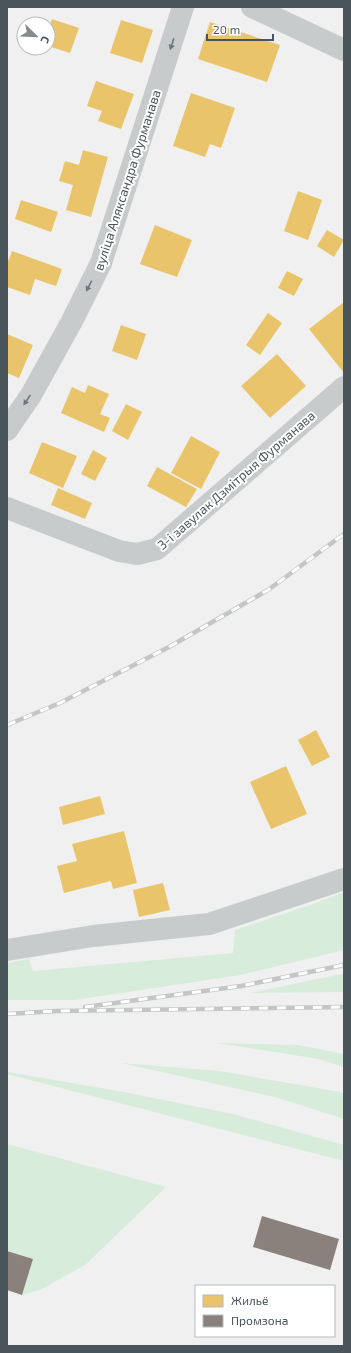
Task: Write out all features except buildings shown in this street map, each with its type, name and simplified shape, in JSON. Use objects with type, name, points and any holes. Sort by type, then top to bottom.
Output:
[{"type":"street","name":"вуліца Аляксандра Фурманава","points":[[7,430],[31,395],[72,321],[101,263],[183,7]]},
{"type":"street","points":[[252,7],[344,50]]},
{"type":"street","name":"3-і завулак Дзмітрыя Фурманава","points":[[7,508],[118,551],[137,554],[157,549],[344,386]]},
{"type":"street","points":[[7,950],[93,936],[209,924],[344,878]]},
{"type":"green space","points":[[344,892],[344,950],[241,975],[75,1000],[7,1000],[7,963],[29,959],[33,971],[233,953],[235,930]]},
{"type":"green space","points":[[344,973],[344,992],[251,993],[332,976]]},
{"type":"green space","points":[[217,1043],[298,1045],[344,1054],[344,1067],[319,1059]]},
{"type":"green space","points":[[121,1063],[220,1071],[340,1092],[344,1094],[344,1119],[275,1097]]},
{"type":"green space","points":[[7,1072],[124,1092],[233,1114],[344,1145],[344,1161],[7,1074]]},
{"type":"green space","points":[[7,1144],[166,1187],[85,1265],[40,1290],[22,1295],[33,1259],[7,1251]]},
{"type":"railway","points":[[7,725],[60,703],[169,647],[268,590],[344,534]]},
{"type":"railway","points":[[85,1007],[241,986],[344,965]]},
{"type":"railway","points":[[7,1014],[57,1011],[344,1007]]}]
